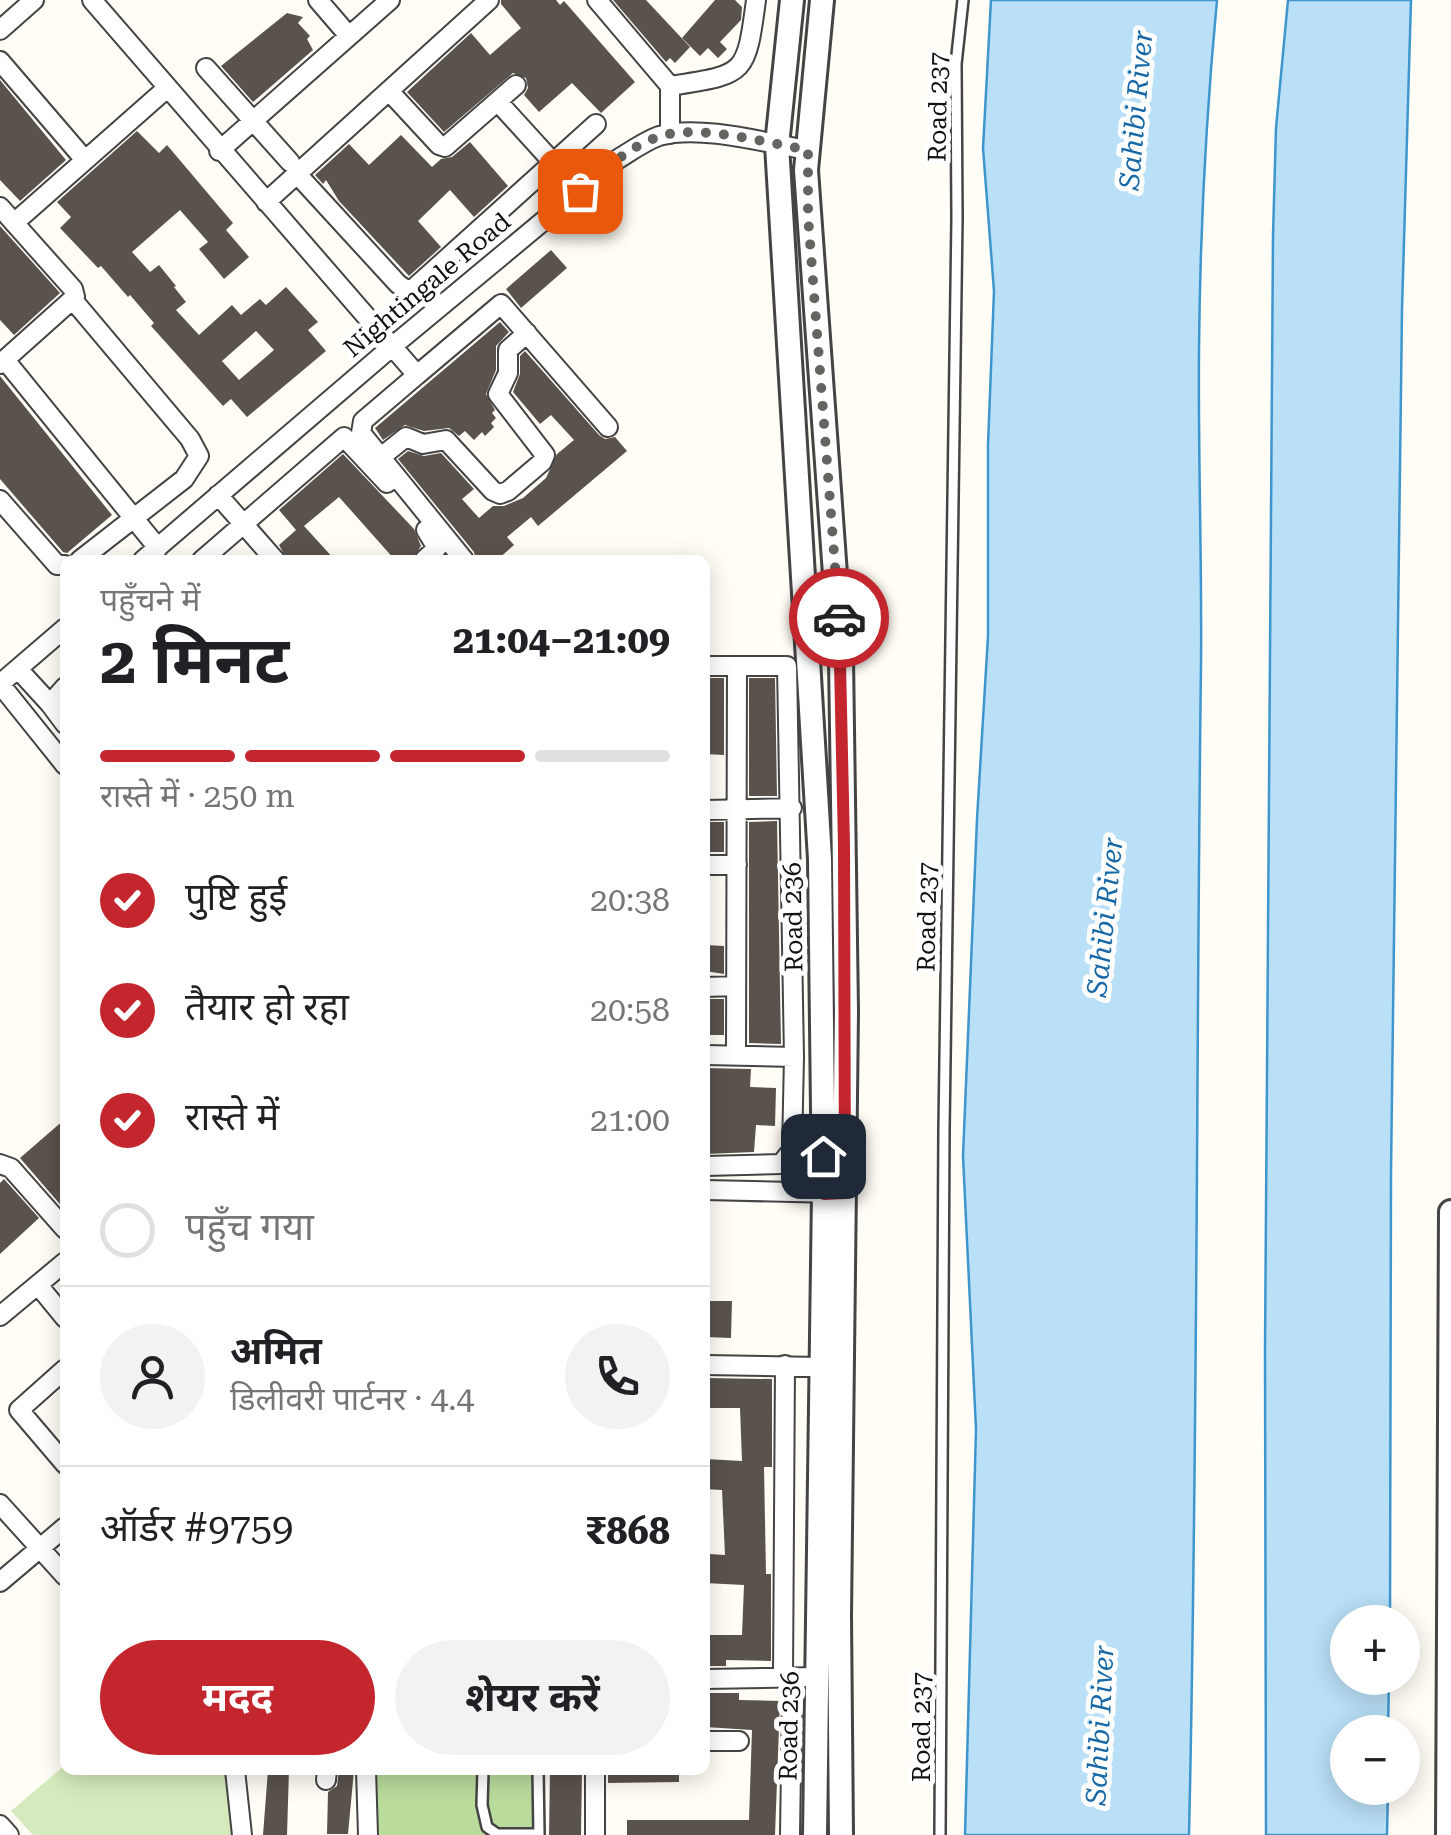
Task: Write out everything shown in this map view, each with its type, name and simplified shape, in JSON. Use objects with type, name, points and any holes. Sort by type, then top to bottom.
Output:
[{"type":"street","points":[[0,30],[34,0]]},
{"type":"street","points":[[92,0],[418,374]]},
{"type":"street","points":[[318,0],[349,36]]},
{"type":"street","points":[[220,151],[390,0]]},
{"type":"street","points":[[266,202],[294,168],[490,0]]},
{"type":"street","points":[[598,0],[670,86],[670,134]]},
{"type":"street","points":[[670,86],[724,78],[737,70],[750,49],[756,0]]},
{"type":"street","name":"Road 236","points":[[792,0],[777,145],[818,804],[834,1193],[822,1367],[815,1835]]},
{"type":"street","points":[[822,0],[808,150],[808,216],[842,658],[834,1193],[840,1835]]},
{"type":"street","points":[[0,61],[85,160]]},
{"type":"street","points":[[206,68],[404,288],[413,288],[596,124]]},
{"type":"street","points":[[388,91],[442,147],[450,145],[516,86]]},
{"type":"street","points":[[14,222],[166,88]]},
{"type":"street","points":[[498,102],[580,191]]},
{"type":"street","name":"Nightingale Road","points":[[150,554],[618,159],[656,137],[670,134],[708,134],[808,150]]},
{"type":"street","points":[[0,207],[73,290],[73,300],[190,439],[199,456],[184,479],[86,555]]},
{"type":"street","points":[[73,300],[4,355],[134,518],[150,554]]},
{"type":"street","points":[[460,555],[361,433],[363,421],[501,304],[608,427]]},
{"type":"street","points":[[381,457],[406,438],[423,444],[446,440],[500,494],[542,462],[544,455],[498,394],[508,371],[508,350],[527,332]]},
{"type":"street","points":[[208,555],[344,437],[437,544],[429,555]]},
{"type":"street","points":[[218,495],[271,555]]},
{"type":"street","points":[[0,500],[60,566]]},
{"type":"street","points":[[60,632],[0,684],[60,759]]},
{"type":"street","points":[[710,666],[787,666],[794,1057],[792,1150],[781,1164],[710,1166]]},
{"type":"street","points":[[736,1055],[738,666]]},
{"type":"street","points":[[18,668],[60,717]]},
{"type":"street","points":[[50,704],[60,693]]},
{"type":"street","points":[[710,810],[792,808]]},
{"type":"street","points":[[710,865],[736,864]]},
{"type":"street","points":[[710,987],[735,986]]},
{"type":"street","points":[[710,1055],[794,1057]]},
{"type":"street","points":[[0,1164],[11,1168],[60,1223]]},
{"type":"street","points":[[710,1190],[834,1193]]},
{"type":"street","points":[[1448,1835],[1451,1212]]},
{"type":"street","points":[[0,1316],[60,1266]]},
{"type":"street","points":[[38,1285],[60,1312]]},
{"type":"street","points":[[710,1365],[822,1367]]},
{"type":"street","points":[[783,1676],[786,1366]]},
{"type":"street","points":[[60,1373],[19,1410],[60,1458]]},
{"type":"street","points":[[0,1504],[60,1570]]},
{"type":"street","points":[[0,1582],[60,1531]]},
{"type":"street","points":[[710,1679],[817,1677]]},
{"type":"street","points":[[790,1835],[792,1701]]},
{"type":"street","points":[[710,1740],[739,1740]]},
{"type":"street","points":[[236,1775],[242,1835]]},
{"type":"street","points":[[366,1775],[368,1835]]},
{"type":"street","points":[[594,1775],[595,1835]]},
{"type":"street","points":[[0,1825],[9,1835]]},
{"type":"lane","name":"Road 237","points":[[940,1835],[956,64],[964,0]]},
{"type":"lane","points":[[483,1775],[483,1816],[487,1827],[497,1834],[539,1835],[538,1775]]},
{"type":"green space","points":[[60,1769],[60,1775],[233,1775],[243,1835],[33,1835],[11,1811]]},
{"type":"green space","points":[[370,1775],[543,1775],[543,1835],[369,1835]]},
{"type":"water","name":"Sahibi River","points":[[991,0],[1217,0],[1200,306],[1201,664],[1189,1835],[965,1835],[976,1429],[963,1156],[988,636],[988,445],[994,291],[983,148]]},
{"type":"water","points":[[1288,0],[1411,0],[1402,310],[1391,1173],[1390,1605],[1330,1605],[1330,1695],[1389,1695],[1388,1715],[1330,1715],[1330,1805],[1388,1805],[1387,1835],[1266,1835],[1265,1350],[1276,128]]},
{"type":"building","points":[[501,0],[556,0],[560,5],[564,1],[635,82],[601,113],[572,83],[539,112],[524,95],[528,88],[526,78],[513,73],[444,132],[407,92],[471,33],[490,55],[521,28]]},
{"type":"building","points":[[613,0],[646,0],[690,47],[675,63],[670,58],[666,62]]},
{"type":"building","points":[[715,0],[735,0],[742,7],[741,20],[720,42],[727,49],[718,58],[708,48],[700,56],[682,38]]},
{"type":"building","points":[[287,13],[303,17],[298,23],[310,36],[307,39],[313,50],[253,102],[221,66]]},
{"type":"building","points":[[0,80],[66,160],[20,201],[0,180]]},
{"type":"building","points":[[137,131],[159,153],[167,145],[233,223],[226,230],[249,257],[224,279],[199,249],[208,242],[180,210],[132,252],[150,272],[159,265],[176,286],[186,302],[176,310],[199,335],[232,305],[241,315],[260,299],[266,305],[286,287],[318,322],[308,330],[326,351],[247,417],[231,399],[223,406],[151,326],[154,323],[130,295],[60,228],[71,217],[57,202]],"holes":[[[256,331],[274,350],[239,380],[222,361]]]},
{"type":"building","points":[[401,135],[432,167],[470,142],[508,186],[474,217],[450,190],[418,221],[441,247],[409,276],[339,201],[326,180],[323,184],[315,175],[349,144],[369,165]]},
{"type":"building","points":[[0,226],[60,293],[14,335],[0,320]]},
{"type":"building","points":[[551,250],[567,268],[521,308],[506,289]]},
{"type":"building","points":[[500,322],[509,332],[496,346],[496,370],[486,394],[495,410],[492,413],[496,418],[491,423],[494,427],[474,440],[465,431],[459,436],[449,428],[424,431],[405,425],[383,440],[375,428]]},
{"type":"building","points":[[525,351],[599,435],[605,439],[615,437],[627,451],[538,526],[531,517],[507,537],[514,545],[503,555],[475,555],[398,459],[408,451],[424,456],[441,453],[474,489],[462,499],[479,518],[493,506],[523,498],[546,478],[557,454],[574,440],[551,415],[540,424],[513,392],[520,374],[520,356]]},
{"type":"building","points":[[0,376],[112,515],[67,553],[0,479]]},
{"type":"building","points":[[343,454],[414,529],[421,546],[415,555],[391,555],[339,497],[304,526],[330,555],[284,555],[279,545],[296,530],[279,510]]},
{"type":"building","points":[[710,678],[724,678],[724,755],[710,754]]},
{"type":"building","points":[[749,678],[775,678],[777,796],[749,796]]},
{"type":"building","points":[[777,821],[781,1044],[749,1043],[749,822]]},
{"type":"building","points":[[710,822],[724,822],[724,852],[710,852]]},
{"type":"building","points":[[710,945],[724,946],[724,974],[710,972]]},
{"type":"building","points":[[710,999],[724,999],[724,1035],[710,1035]]},
{"type":"building","points":[[710,1068],[751,1069],[750,1087],[776,1088],[775,1126],[756,1125],[754,1152],[710,1154]]},
{"type":"building","points":[[60,1123],[60,1204],[20,1158]]},
{"type":"building","points":[[4,1179],[39,1218],[0,1254],[0,1183]]},
{"type":"building","points":[[710,1301],[732,1301],[731,1338],[710,1337]]},
{"type":"building","points":[[710,1378],[772,1379],[772,1467],[764,1467],[766,1574],[771,1574],[771,1661],[726,1660],[726,1666],[710,1666],[710,1635],[742,1635],[744,1585],[710,1583],[710,1554],[725,1555],[722,1490],[710,1489],[710,1459],[742,1461],[740,1408],[710,1408]]},
{"type":"building","points":[[710,1693],[739,1693],[739,1700],[780,1701],[775,1835],[627,1835],[627,1820],[749,1820],[752,1730],[710,1727]]},
{"type":"building","points":[[268,1775],[289,1775],[287,1835],[263,1835]]},
{"type":"building","points":[[338,1775],[354,1775],[348,1834],[327,1834],[328,1792],[337,1786]]},
{"type":"building","points":[[550,1775],[582,1775],[581,1835],[549,1835]]},
{"type":"building","points":[[608,1775],[679,1775],[679,1782],[608,1783]]},
{"type":"way so far","points":[[580,191],[618,159],[656,137],[670,134],[708,134],[808,150],[808,216],[839,618]]},
{"type":"route","points":[[823,1156],[824,1194],[845,1193],[839,618]]}]
